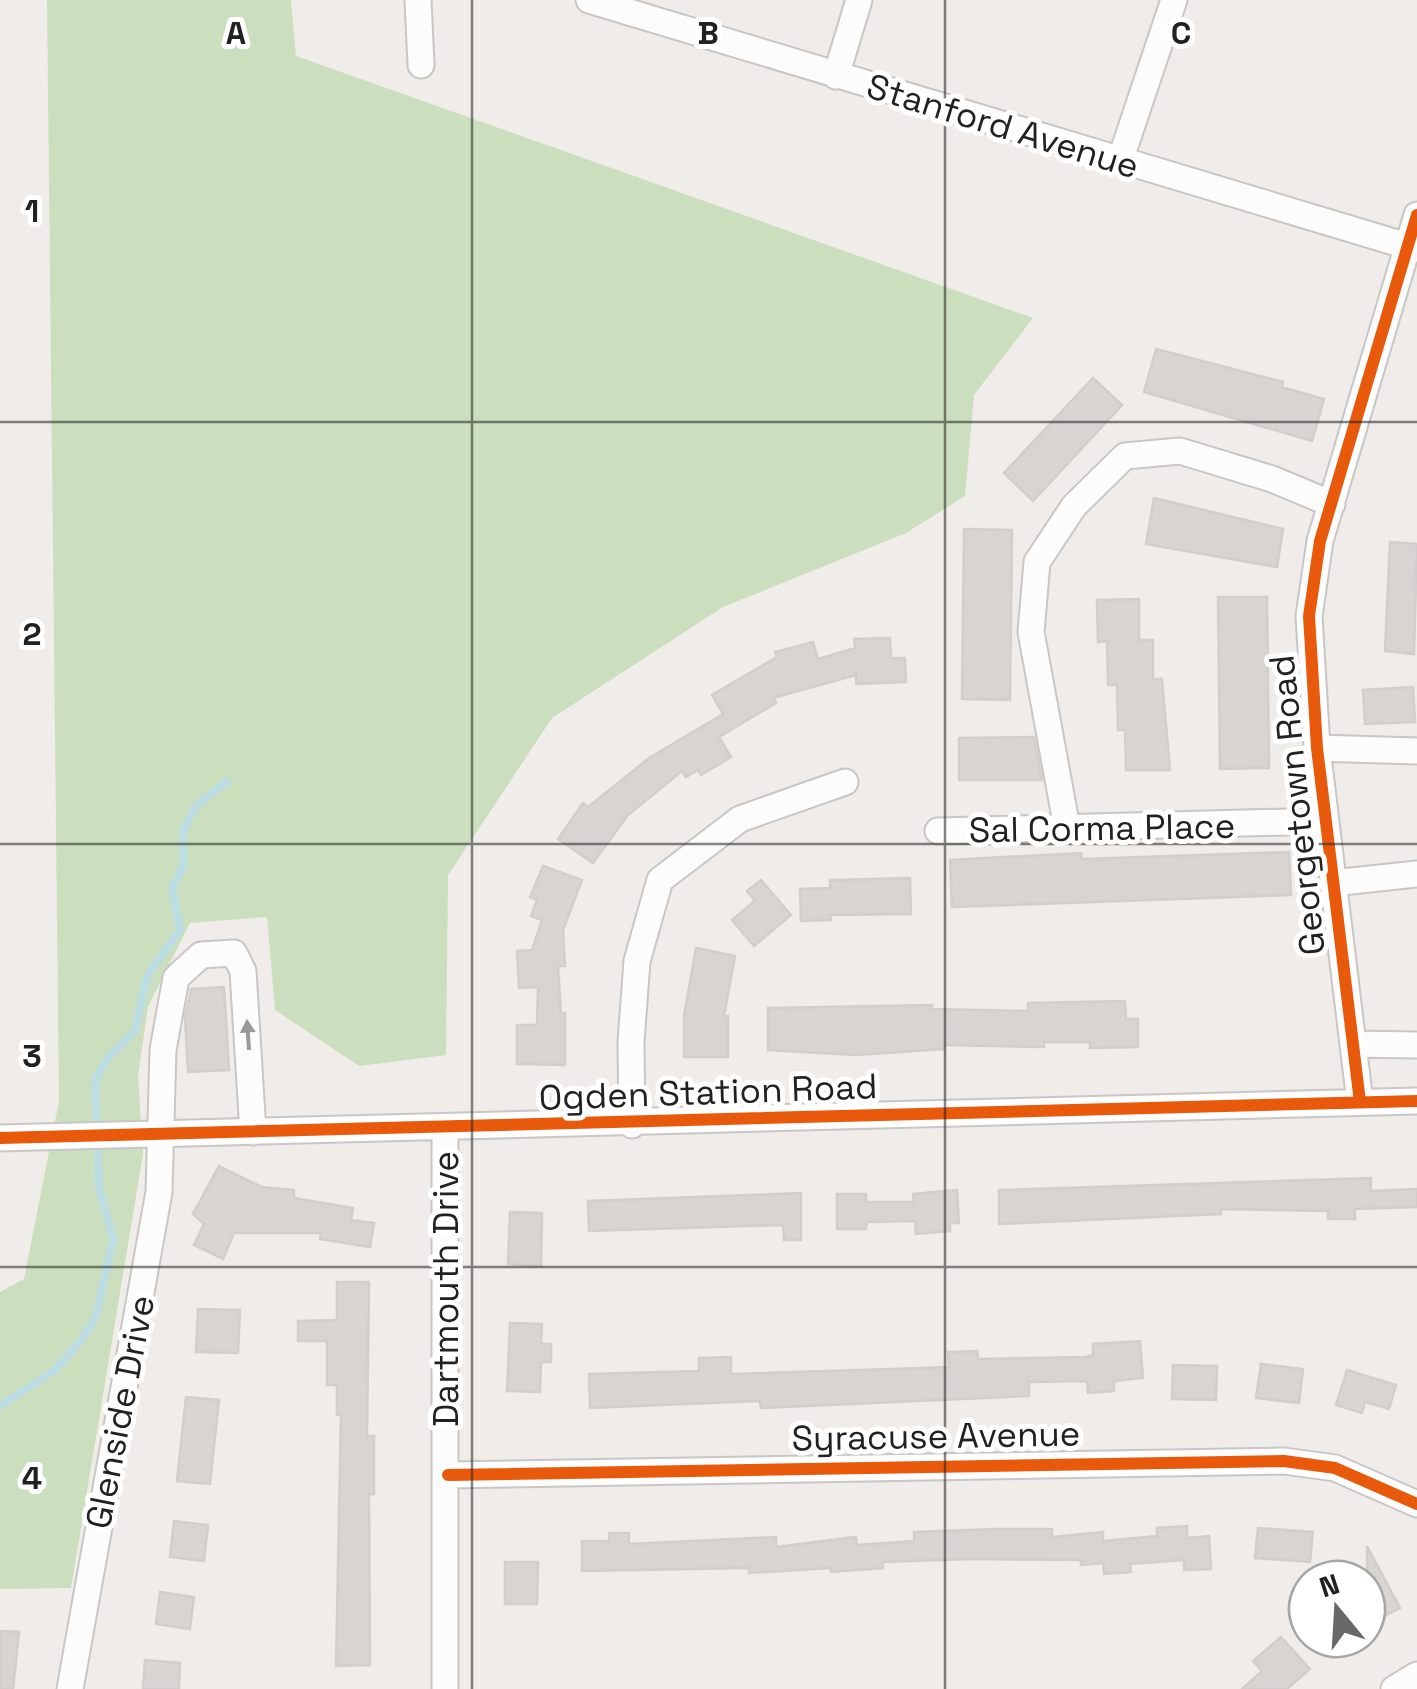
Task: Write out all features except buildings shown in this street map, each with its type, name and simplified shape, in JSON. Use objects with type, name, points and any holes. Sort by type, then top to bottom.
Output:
[{"type":"street","points":[[418,0],[421,65]]},
{"type":"street","name":"Stanford Avenue","points":[[589,0],[1412,248]]},
{"type":"street","points":[[836,76],[859,0]]},
{"type":"street","points":[[1120,161],[1174,0]]},
{"type":"street","name":"Georgetown Road","points":[[1360,1102],[1317,748],[1310,616],[1320,540],[1412,248],[1417,215]]},
{"type":"street","points":[[1068,828],[1031,632],[1037,562],[1074,506],[1125,456],[1180,451],[1272,479],[1332,504]]},
{"type":"street","points":[[1317,748],[1417,751]]},
{"type":"street","points":[[632,1125],[630,1042],[637,961],[660,880],[740,819],[845,782]]},
{"type":"street","name":"Sal Corma Place","points":[[938,831],[1325,821]]},
{"type":"street","points":[[1333,883],[1417,874]]},
{"type":"street","name":"Glenside Drive","points":[[70,1689],[159,1192],[164,1134],[163,1050],[176,978],[201,955],[234,952],[243,970],[253,1132]]},
{"type":"street","points":[[1352,1044],[1417,1044]]},
{"type":"street","name":"Ogden Station Road","points":[[0,1138],[632,1125],[1417,1101]]},
{"type":"street","name":"Dartmouth Drive","points":[[445,1128],[445,1689]]},
{"type":"street","name":"Syracuse Avenue","points":[[448,1475],[1284,1461],[1334,1468],[1417,1504]]},
{"type":"street","points":[[1394,1689],[1417,1675]]},
{"type":"green space","points":[[47,0],[291,0],[296,56],[1033,318],[974,395],[965,496],[906,533],[723,607],[552,718],[448,875],[446,1055],[359,1066],[275,1010],[267,917],[190,923],[148,1007],[138,1076],[143,1154],[71,1588],[0,1589],[0,1292],[24,1279],[59,1101]]},
{"type":"waterway","points":[[0,1406],[55,1370],[84,1337],[96,1316],[113,1239],[99,1188],[95,1080],[107,1059],[135,1031],[147,976],[180,930],[172,888],[183,867],[183,831],[195,807],[227,781]]},
{"type":"cycle path","points":[[1360,1102],[1317,748],[1309,616],[1320,541],[1417,215]]},
{"type":"cycle path","points":[[0,1138],[1417,1101]]},
{"type":"cycle path","points":[[448,1475],[1284,1461],[1335,1468],[1417,1504]]}]
